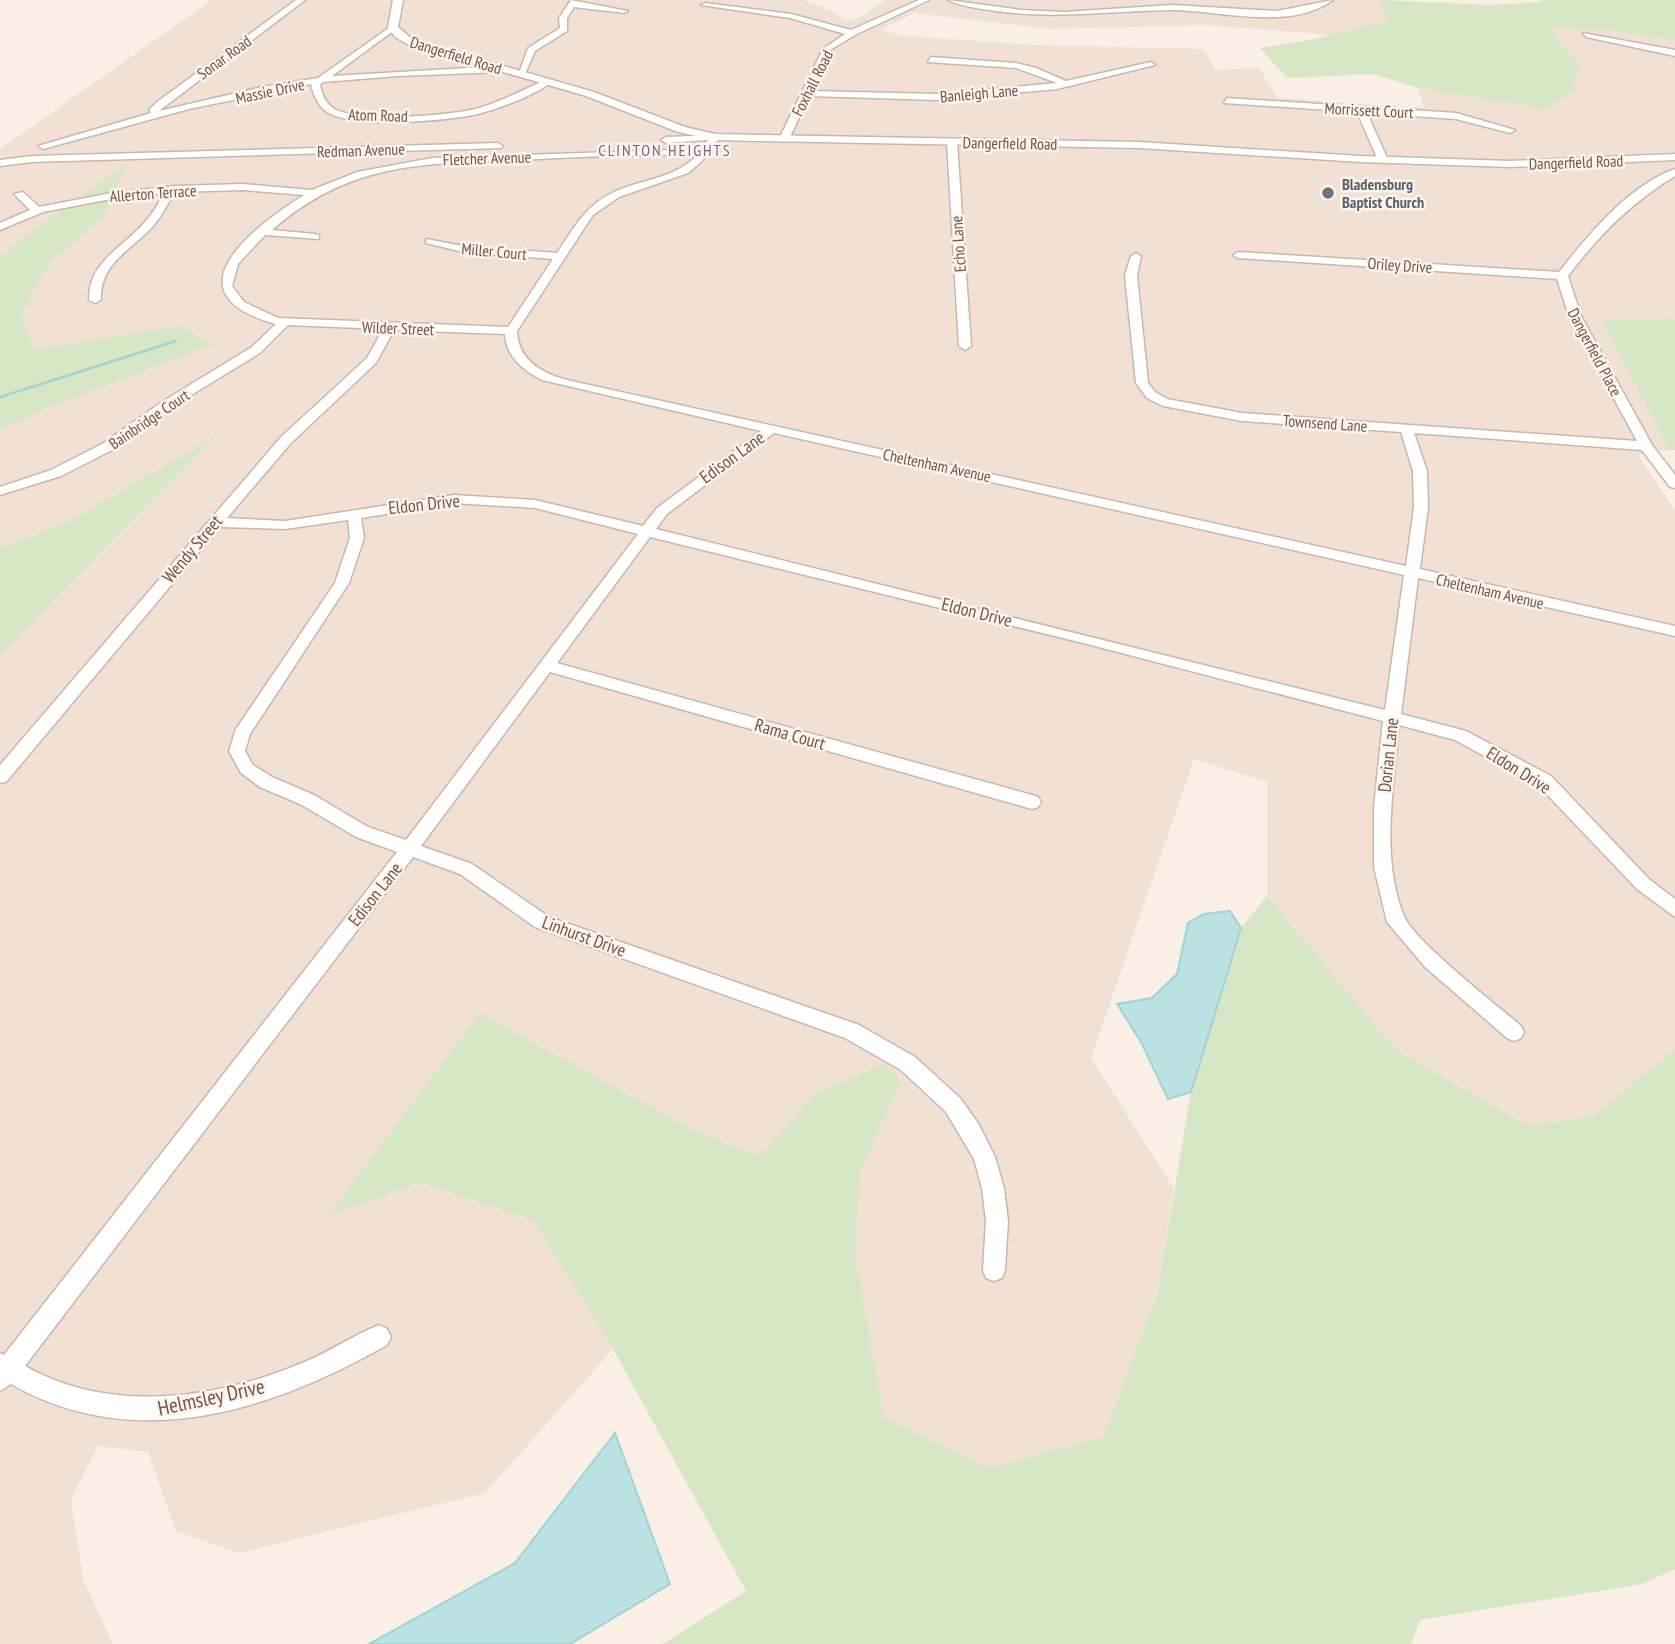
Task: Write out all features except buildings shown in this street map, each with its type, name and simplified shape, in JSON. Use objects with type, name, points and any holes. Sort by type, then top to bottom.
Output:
[{"type":"street","name":"Sonar Road","points":[[156,116],[154,110],[160,104],[301,0]]},
{"type":"street","name":"Dangerfield Road","points":[[398,0],[393,26],[398,35],[418,45],[606,99],[682,130],[715,137],[1139,145],[1383,160],[1511,164],[1675,158]]},
{"type":"street","points":[[737,8],[748,0]]},
{"type":"street","name":"Foxhall Road","points":[[784,139],[827,48],[852,33],[925,0]]},
{"type":"street","points":[[952,0],[975,2],[1021,13],[1093,13],[1188,8],[1256,15],[1305,10],[1329,0]]},
{"type":"street","points":[[1081,0],[1093,13]]},
{"type":"street","points":[[1181,0],[1188,8]]},
{"type":"street","points":[[1249,0],[1256,15]]},
{"type":"street","points":[[521,74],[531,50],[564,29],[563,18],[574,2],[624,11]]},
{"type":"street","points":[[705,5],[791,16],[852,33]]},
{"type":"street","points":[[318,81],[393,26]]},
{"type":"street","points":[[1586,35],[1675,53]]},
{"type":"street","points":[[931,60],[1005,63],[1037,71],[1064,85]]},
{"type":"street","name":"Banleigh Lane","points":[[806,93],[928,98],[1064,85],[1151,65]]},
{"type":"street","name":"Massie Drive","points":[[43,146],[156,116],[318,81],[423,71],[501,69]]},
{"type":"street","name":"Atom Road","points":[[318,81],[315,85],[319,97],[331,110],[374,118],[468,113],[499,104],[548,82]]},
{"type":"street","name":"Morrissett Court","points":[[1227,101],[1456,116],[1510,130]]},
{"type":"street","points":[[1361,110],[1383,160]]},
{"type":"street","points":[[537,144],[715,137]]},
{"type":"street","points":[[511,331],[583,218],[599,204],[632,188],[679,174],[694,164],[715,137]]},
{"type":"street","name":"Echo Lane","points":[[952,142],[965,346]]},
{"type":"street","name":"Redman Avenue","points":[[3,162],[510,145]]},
{"type":"street","name":"Fletcher Avenue","points":[[284,323],[246,309],[233,300],[226,288],[230,264],[263,232],[311,193],[360,173],[419,162],[703,152]]},
{"type":"street","points":[[1562,276],[1590,238],[1612,215],[1644,189],[1675,172]]},
{"type":"street","name":"Allerton Terrace","points":[[0,227],[37,211],[104,197],[170,191],[258,188],[311,193]]},
{"type":"street","points":[[95,300],[98,280],[107,262],[148,225],[170,191]]},
{"type":"street","points":[[19,194],[37,211]]},
{"type":"street","points":[[263,232],[315,237]]},
{"type":"street","name":"Miller Court","points":[[430,241],[463,249],[558,257]]},
{"type":"street","name":"Oriley Drive","points":[[1238,254],[1562,276]]},
{"type":"street","name":"Townsend Lane","points":[[1136,256],[1131,275],[1142,383],[1151,395],[1179,407],[1234,416],[1646,446]]},
{"type":"street","name":"Dangerfield Place","points":[[1562,276],[1575,316],[1646,446],[1675,484]]},
{"type":"street","name":"Wilder Street","points":[[284,323],[511,331]]},
{"type":"street","name":"Bainbridge Court","points":[[0,491],[56,473],[107,447],[166,405],[256,351],[284,323]]},
{"type":"street","name":"Wendy Street","points":[[0,777],[286,440],[372,360],[390,327]]},
{"type":"street","name":"Cheltenham Avenue","points":[[511,331],[516,352],[544,377],[770,430],[1675,631]]},
{"type":"street","name":"Dorian Lane","points":[[1406,429],[1421,485],[1413,573],[1392,717],[1383,807],[1383,867],[1396,922],[1432,961],[1514,1032]]},
{"type":"street","name":"Edison Lane","points":[[2,1371],[409,849],[649,530],[677,499],[770,430]]},
{"type":"street","name":"Eldon Drive","points":[[215,522],[285,525],[425,501],[495,499],[535,504],[649,530],[1460,735],[1545,781],[1643,884],[1675,909]]},
{"type":"street","name":"Linhurst Drive","points":[[354,514],[356,538],[342,583],[242,733],[237,751],[241,762],[257,776],[308,800],[362,832],[466,869],[542,922],[852,1031],[890,1049],[918,1068],[949,1098],[972,1129],[992,1182],[998,1222],[994,1270]]},
{"type":"street","name":"Rama Court","points":[[549,666],[1032,802]]},
{"type":"street","name":"Helmsley Drive","points":[[2,1371],[74,1401],[154,1411],[206,1402],[317,1372],[379,1337]]},
{"type":"shaded area","points":[[212,0],[804,0],[832,11],[847,21],[861,17],[885,0],[1379,0],[1389,20],[1330,35],[1207,25],[1050,29],[914,13],[881,30],[904,36],[1036,45],[1203,49],[1216,70],[1259,68],[1278,98],[1424,108],[1418,88],[1473,96],[1579,65],[1547,28],[1604,29],[1675,41],[1675,319],[1602,320],[1669,450],[1638,455],[1675,510],[1675,1050],[1595,1115],[1529,1126],[1396,1050],[1267,896],[1267,782],[1194,759],[1091,1058],[1174,1189],[1157,1296],[1103,1437],[989,1468],[884,1417],[856,1258],[860,1172],[901,1081],[817,1093],[760,1156],[686,1126],[480,1013],[331,1214],[420,1183],[534,1220],[613,1349],[485,1493],[239,1553],[176,1531],[148,1452],[98,1446],[71,1499],[83,1579],[113,1644],[0,1644],[0,656],[216,438],[73,519],[0,549],[0,430],[181,325],[36,351],[21,317],[50,262],[104,216],[0,258],[0,149]]},
{"type":"green space","points":[[1379,0],[1489,5],[1542,2],[1540,0],[1675,0],[1675,41],[1604,29],[1548,28],[1579,65],[1574,90],[1544,109],[1418,88],[1374,74],[1287,78],[1260,48],[1311,40],[1389,20]]},
{"type":"green space","points":[[125,166],[104,216],[50,262],[21,316],[35,350],[181,325],[212,345],[33,414],[0,430],[0,258],[30,233]]},
{"type":"green space","points":[[1675,319],[1675,450],[1669,450],[1602,320]]},
{"type":"green space","points":[[218,435],[0,656],[0,549],[73,519]]},
{"type":"green space","points":[[1267,896],[1396,1050],[1529,1126],[1595,1115],[1675,1050],[1675,1569],[1642,1584],[1420,1620],[1411,1644],[663,1644],[746,1591],[613,1349],[534,1221],[420,1183],[329,1215],[480,1013],[686,1126],[759,1156],[817,1093],[883,1064],[901,1081],[860,1172],[856,1258],[884,1417],[989,1468],[1103,1437],[1157,1296],[1191,1092],[1241,928]]},
{"type":"water","points":[[1230,911],[1241,928],[1191,1092],[1168,1099],[1141,1042],[1117,1004],[1152,998],[1177,974],[1188,923],[1204,914]]},
{"type":"water","points":[[615,1433],[670,1584],[570,1644],[369,1644],[515,1563]]},
{"type":"waterway","points":[[0,397],[176,341]]},
{"type":"place","name":"Bladensburg Baptist Church","points":[[1328,193]]},
{"type":"district","name":"CLINTON HEIGHTS","points":[[665,150]]}]
